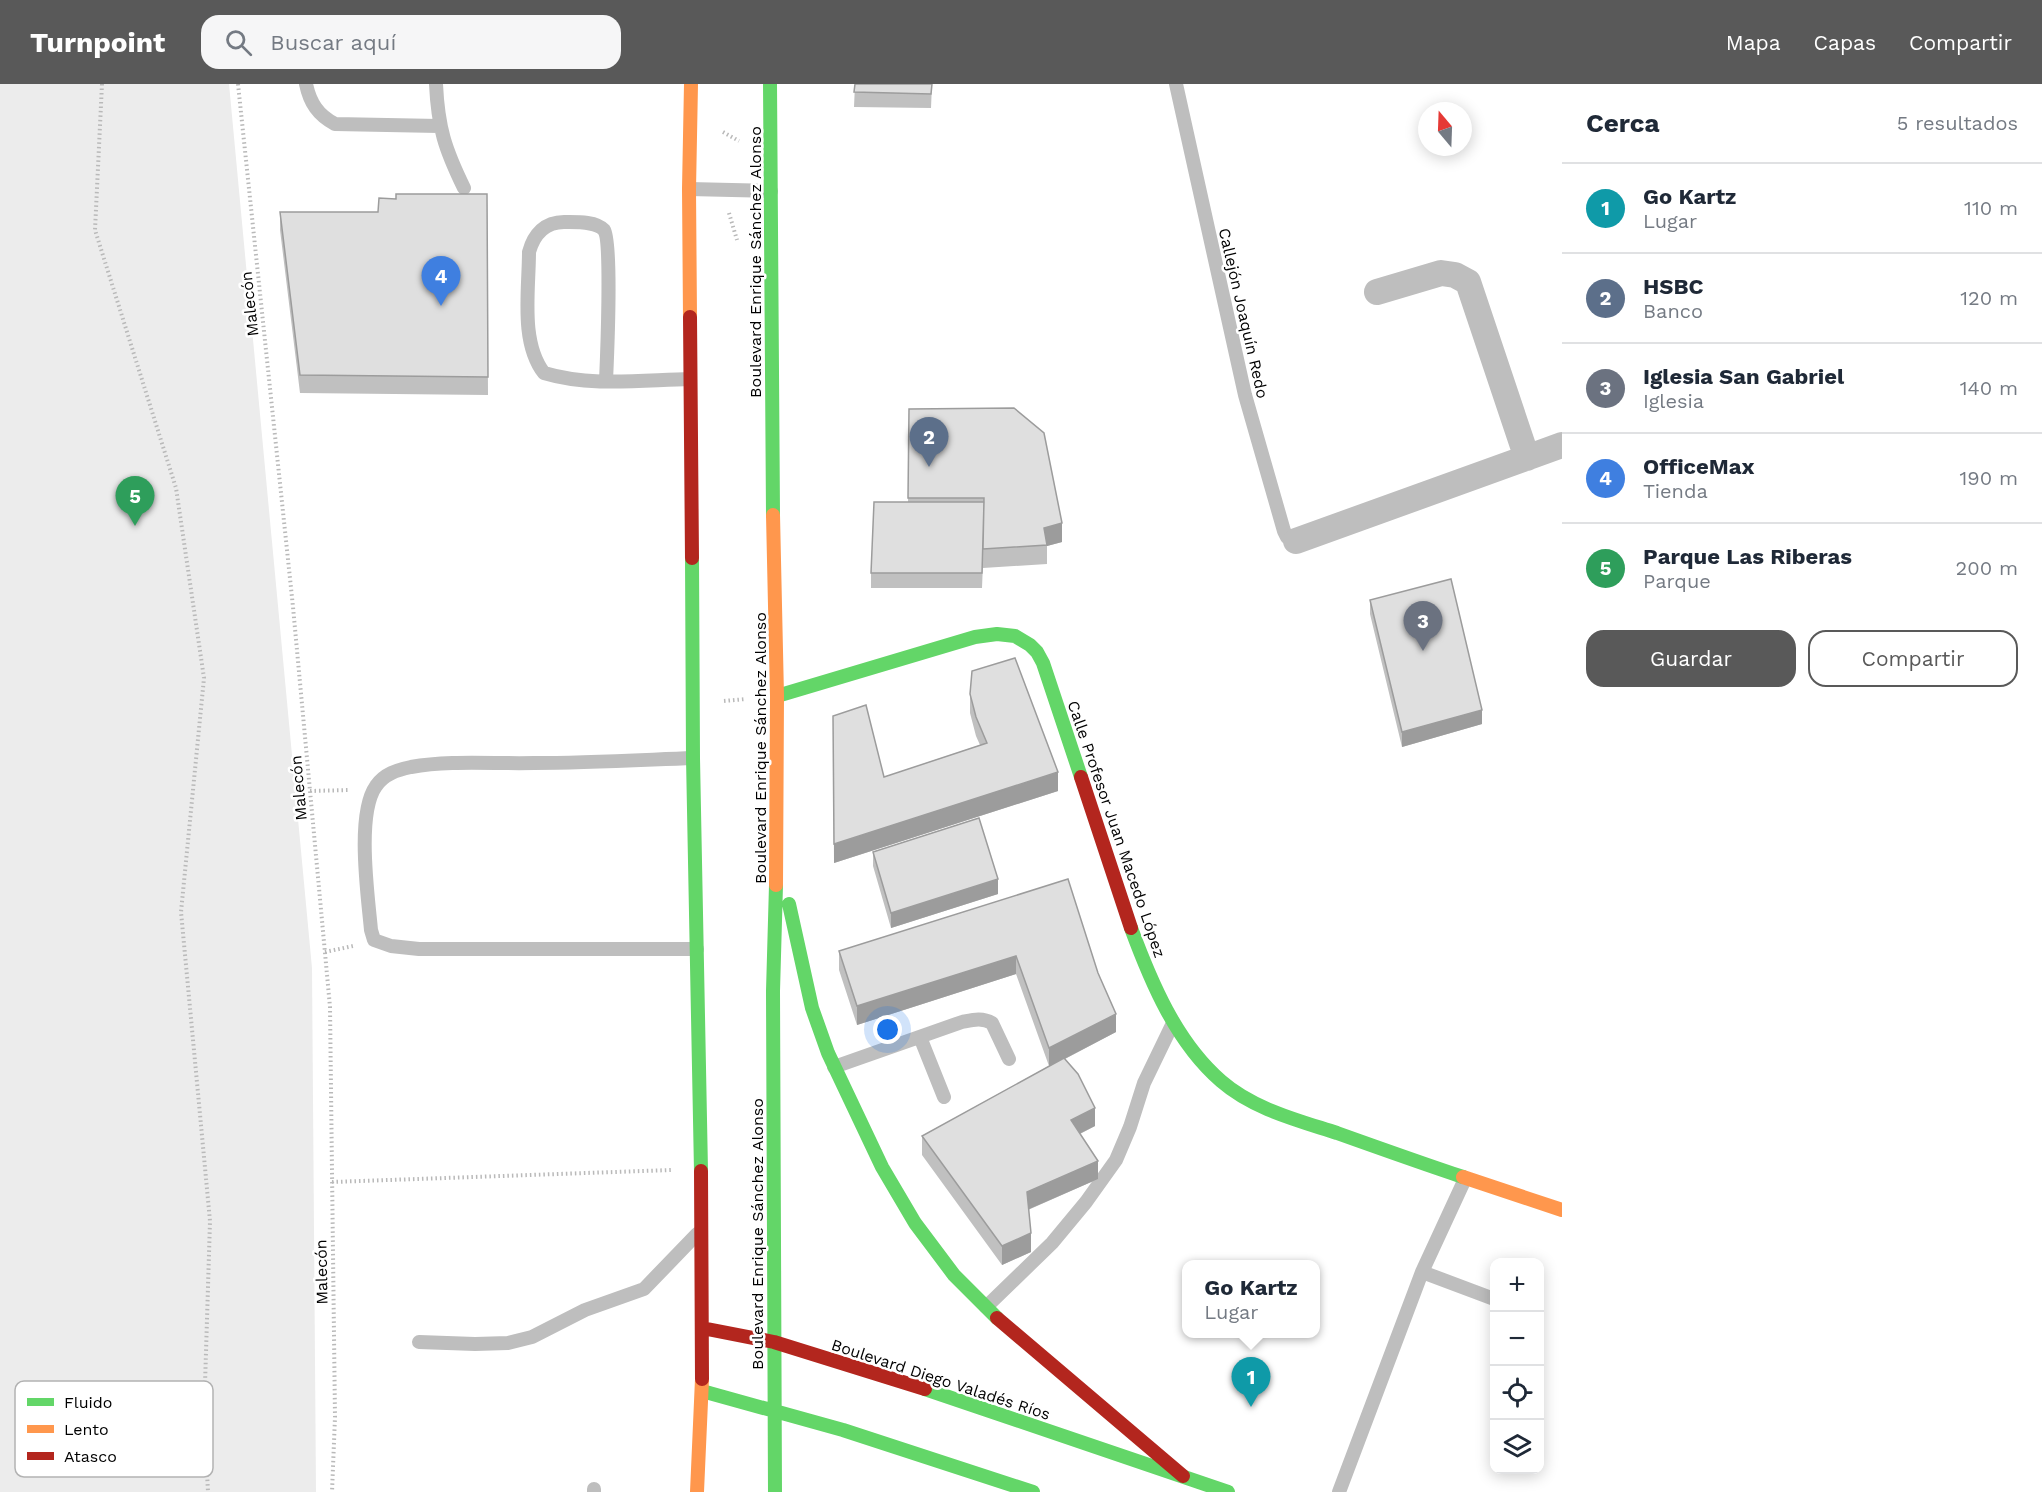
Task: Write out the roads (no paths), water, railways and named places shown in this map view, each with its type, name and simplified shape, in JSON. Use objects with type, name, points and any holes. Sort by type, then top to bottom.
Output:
[{"type":"main road","points":[[690,84],[693,758],[702,1169],[702,1391],[697,1492]]},
{"type":"main road","name":"Boulevard Enrique Sánchez Alonso","points":[[770,84],[777,696],[777,843],[773,991],[775,1492]]},
{"type":"main road","name":"Calle Profesor Juan Macedo López","points":[[777,696],[975,637],[999,633],[1018,637],[1032,644],[1043,663],[1132,932],[1153,981],[1195,1054],[1221,1081],[1257,1104],[1465,1179],[1562,1210]]},
{"type":"main road","points":[[777,843],[799,957],[812,1008],[834,1066],[882,1167],[915,1222],[954,1275],[986,1307],[1052,1367],[1183,1476]]},
{"type":"main road","name":"Boulevard Diego Valadés Ríos","points":[[702,1328],[774,1342],[865,1369],[1227,1492]]},
{"type":"main road","points":[[702,1391],[843,1430],[1033,1492]]},
{"type":"street","points":[[1377,292],[1441,273],[1455,275],[1468,282],[1527,458]]},
{"type":"street","points":[[1296,542],[1562,445]]},
{"type":"lane","points":[[306,84],[314,108],[324,118],[335,124],[439,126]]},
{"type":"lane","points":[[436,84],[439,126],[448,154],[464,188]]},
{"type":"lane","name":"Callejón Joaquín Redo","points":[[1176,84],[1245,395],[1284,531],[1287,537],[1296,542]]},
{"type":"lane","points":[[689,189],[771,191]]},
{"type":"lane","points":[[606,381],[608,256],[605,232],[599,226],[583,222],[561,221],[547,226],[533,238],[530,252],[529,337],[533,353],[544,373],[578,380],[606,381],[690,379]]},
{"type":"lane","points":[[693,758],[572,763],[436,764],[395,771],[381,779],[374,789],[367,821],[365,853],[371,930],[374,940],[391,946],[419,949],[697,949]]},
{"type":"lane","points":[[834,1066],[962,1022],[987,1020],[992,1023],[1009,1059]]},
{"type":"lane","points":[[986,1307],[1052,1244],[1116,1160],[1130,1127],[1144,1083],[1174,1021]]},
{"type":"lane","points":[[920,1037],[944,1097]]},
{"type":"lane","points":[[1340,1492],[1422,1272],[1465,1179]]},
{"type":"lane","points":[[419,1342],[508,1343],[532,1337],[585,1310],[644,1289],[702,1228]]},
{"type":"lane","points":[[1422,1272],[1490,1298]]},
{"type":"place","name":"OfficeMax","points":[[441,306]]},
{"type":"place","name":"HSBC","points":[[929,467]]},
{"type":"place","name":"Parque Las Riberas","points":[[135,526]]},
{"type":"place","name":"Iglesia San Gabriel","points":[[1423,651]]},
{"type":"place","name":"Go Kartz","points":[[1251,1407]]}]
